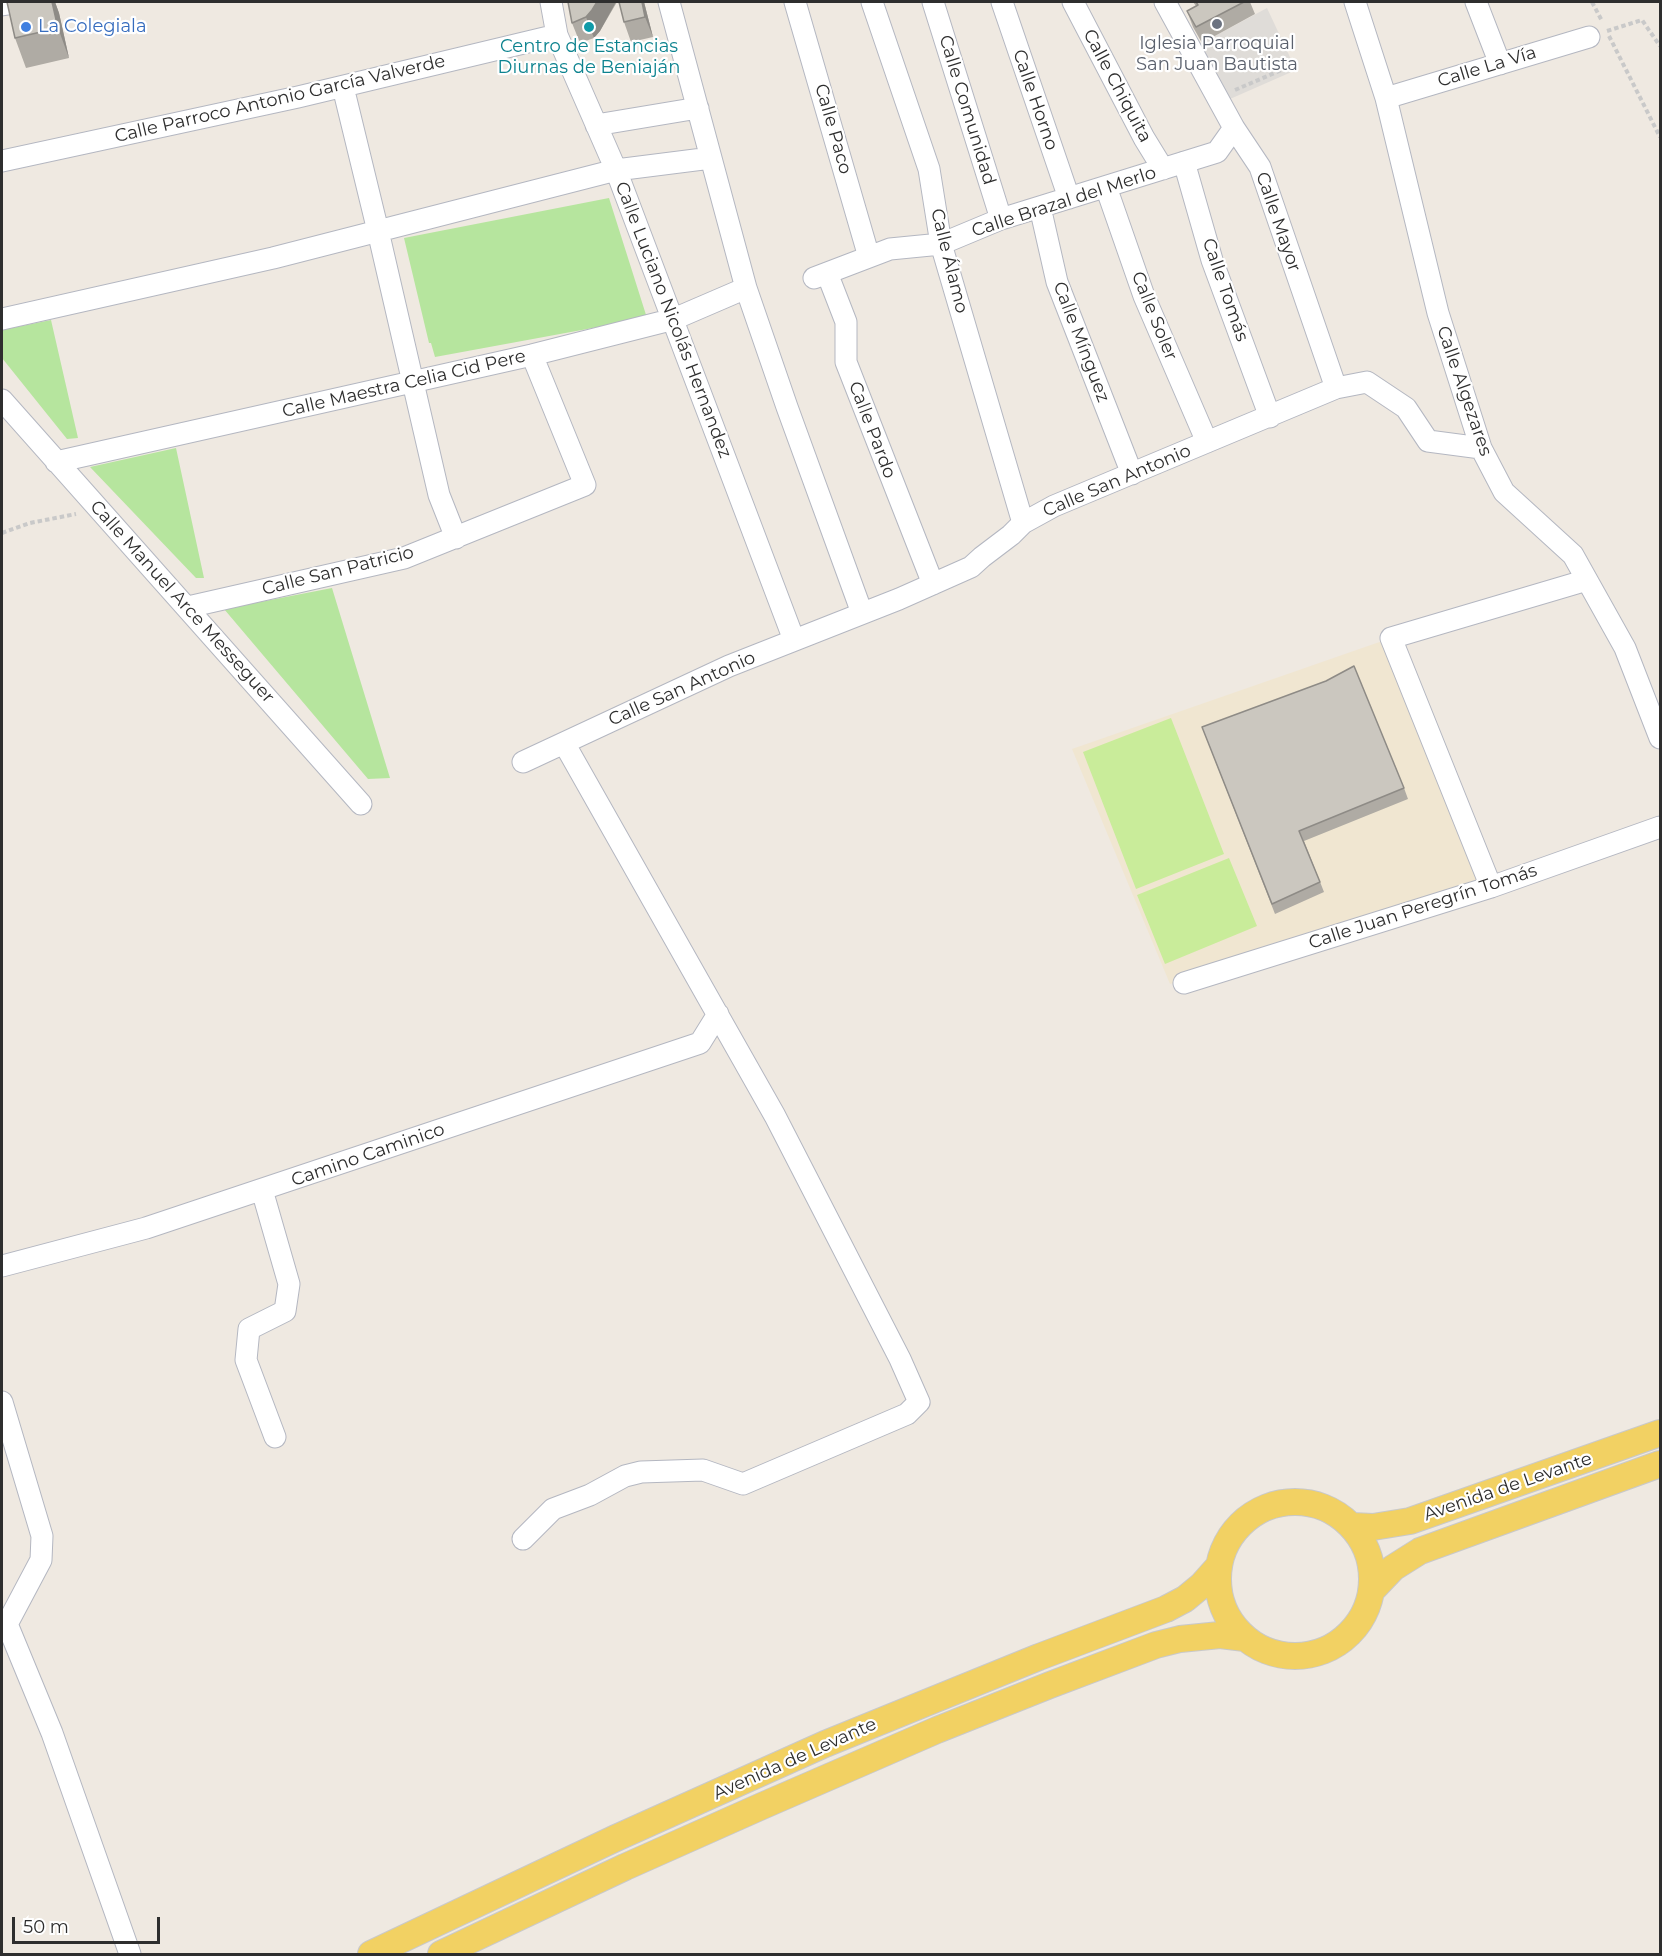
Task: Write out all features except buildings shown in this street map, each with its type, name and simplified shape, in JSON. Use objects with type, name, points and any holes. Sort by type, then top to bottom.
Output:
[{"type":"main road","name":"Avenida de Levante","points":[[1352,1526],[1373,1527],[1410,1521],[1660,1433]]},
{"type":"main road","name":"Avenida de Levante","points":[[1371,1592],[1393,1568],[1420,1551],[1660,1464]]},
{"type":"main road","points":[[1286,1501],[1315,1503],[1335,1512],[1352,1526],[1367,1550],[1373,1577],[1365,1611],[1345,1638],[1322,1652],[1301,1656],[1281,1655],[1256,1646],[1245,1638],[1226,1613],[1220,1599],[1218,1583],[1218,1568],[1222,1553],[1236,1528],[1258,1510],[1286,1501]]},
{"type":"main road","name":"Avenida de Levante","points":[[371,1954],[616,1838],[825,1744],[984,1678],[1166,1609],[1185,1599],[1218,1568]]},
{"type":"main road","name":"Avenida de Levante","points":[[441,1954],[625,1867],[762,1806],[1029,1693],[1156,1645],[1180,1639],[1220,1635],[1245,1638]]},
{"type":"street","points":[[2,5],[21,2]]},
{"type":"street","name":"Calle Luciano Nicolás Hernandez","points":[[551,2],[557,35],[616,170],[794,640]]},
{"type":"street","points":[[669,2],[746,288],[862,613]]},
{"type":"street","name":"Calle Paco","points":[[795,2],[869,257]]},
{"type":"street","name":"Calle Álamo","points":[[872,2],[929,169],[941,244],[1023,523]]},
{"type":"street","name":"Calle Comunidad","points":[[933,2],[1001,219]]},
{"type":"street","name":"Calle Horno","points":[[1002,2],[1069,198]]},
{"type":"street","name":"Calle Chiquita","points":[[1073,2],[1144,138],[1163,169]]},
{"type":"street","name":"Calle Mayor","points":[[1165,2],[1234,128],[1260,168],[1336,388]]},
{"type":"street","name":"Calle Algezares","points":[[1355,2],[1386,98],[1438,313],[1481,448],[1504,492],[1574,555],[1625,648],[1660,738]]},
{"type":"street","points":[[1476,2],[1500,64]]},
{"type":"street","name":"Calle La Vía","points":[[1386,98],[1598,34]]},
{"type":"street","name":"Calle Parroco Antonio García Valverde","points":[[2,161],[343,87],[557,35]]},
{"type":"street","points":[[343,87],[439,495],[456,538]]},
{"type":"street","points":[[596,125],[698,108]]},
{"type":"street","name":"Calle Brazal del Merlo","points":[[821,276],[890,249],[941,244],[1001,219],[1217,152],[1234,128]]},
{"type":"street","points":[[2,319],[273,258],[616,170],[711,158]]},
{"type":"street","name":"Calle Tomás","points":[[1184,162],[1212,260],[1270,417]]},
{"type":"street","name":"Calle Soler","points":[[1106,187],[1144,296],[1208,442]]},
{"type":"street","name":"Calle Mínguez","points":[[1040,207],[1057,282],[1132,474]]},
{"type":"street","name":"Calle Pardo","points":[[821,276],[846,322],[846,362],[933,584]]},
{"type":"street","name":"Calle Maestra Celia Cid Pere","points":[[57,462],[532,355],[674,320],[746,288]]},
{"type":"street","name":"Calle San Patricio","points":[[188,607],[404,558],[585,484],[532,355]]},
{"type":"street","name":"Calle San Antonio","points":[[523,762],[729,666],[971,567],[1023,523],[1054,506],[1336,388],[1367,382],[1406,408],[1428,441],[1481,448]]},
{"type":"street","name":"Calle Manuel Arce Messeguer","points":[[2,400],[361,804]]},
{"type":"street","points":[[1491,887],[1391,638],[1587,580]]},
{"type":"street","points":[[522,1539],[552,1509],[590,1495],[625,1476],[640,1472],[703,1470],[742,1484],[907,1414],[920,1402],[775,1116],[564,743]]},
{"type":"street","name":"Calle Juan Peregrín Tomás","points":[[1184,983],[1491,887],[1660,827]]},
{"type":"street","name":"Camino Caminico","points":[[2,1266],[146,1228],[700,1043],[718,1014]]},
{"type":"street","points":[[262,1190],[289,1284],[285,1311],[249,1329],[246,1360],[274,1437]]},
{"type":"street","points":[[2,1402],[42,1536],[41,1560],[7,1624],[52,1733],[130,1954]]},
{"type":"path","points":[[1592,2],[1598,34],[1660,136]]},
{"type":"path","points":[[1598,34],[1642,20],[1660,46]]},
{"type":"path","points":[[1217,97],[1293,65]]},
{"type":"path","points":[[2,533],[66,515],[100,510]]},
{"type":"shaded area","points":[[1267,8],[1296,70],[1230,99],[1200,44]]},
{"type":"shaded area","points":[[1391,638],[1491,887],[1170,984],[1072,749]]},
{"type":"green space","points":[[609,198],[647,318],[435,357],[431,343],[429,343],[404,238]]},
{"type":"green space","points":[[51,320],[78,438],[67,439],[2,358],[2,330]]},
{"type":"green space","points":[[176,448],[204,578],[196,578],[90,467]]},
{"type":"green space","points":[[332,588],[390,778],[368,779],[224,609]]},
{"type":"green space","points":[[1171,718],[1224,854],[1136,889],[1083,752]]},
{"type":"green space","points":[[1229,858],[1257,926],[1165,964],[1137,895]]},
{"type":"place","name":"Iglesia Parroquial San Juan Bautista","points":[[1217,24]]},
{"type":"place","name":"La Colegiala","points":[[26,27]]},
{"type":"place","name":"Centro de Estancias Diurnas de Beniaján","points":[[589,27]]}]
